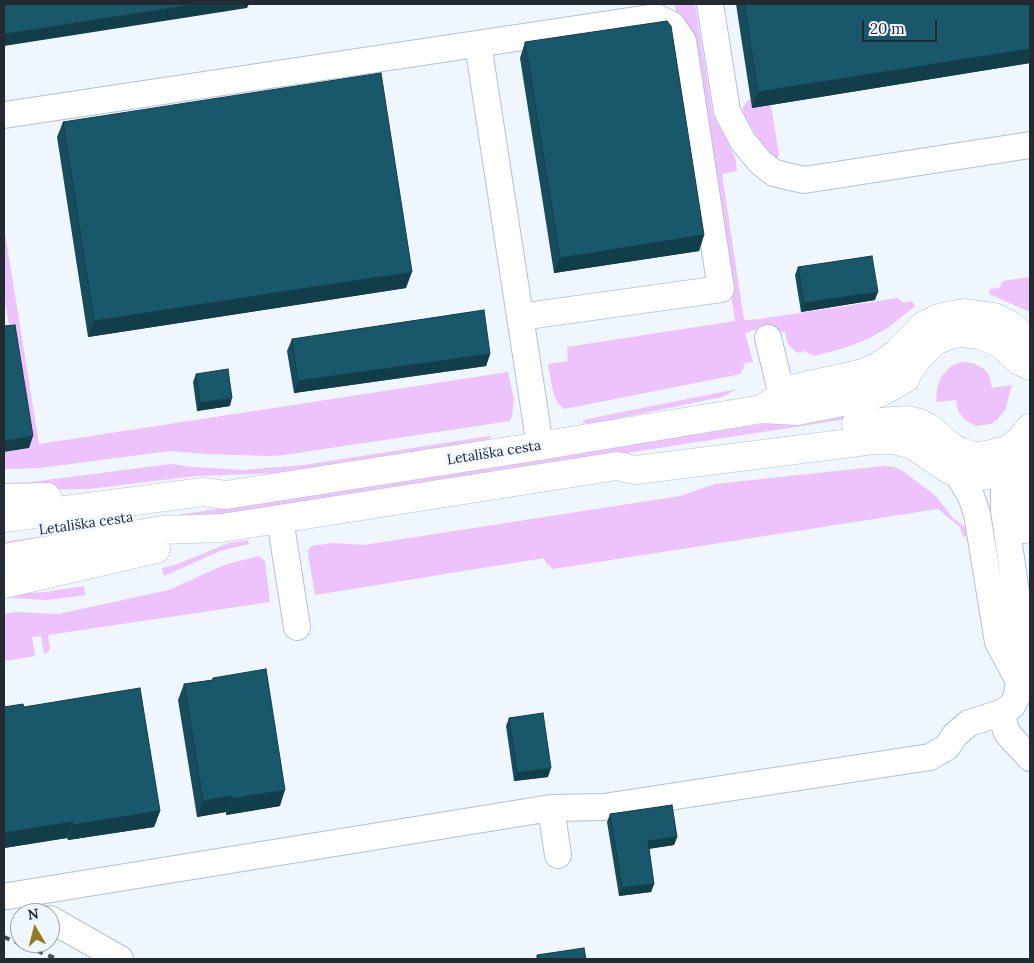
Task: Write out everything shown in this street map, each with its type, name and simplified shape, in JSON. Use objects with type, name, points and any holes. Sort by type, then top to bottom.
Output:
[{"type":"main road","name":"Letališka cesta","points":[[4,518],[203,492],[226,495],[540,446],[772,402],[792,389],[864,373],[879,366],[893,356],[923,326],[951,315],[965,313],[994,317],[1010,325],[1030,349],[1018,360],[1002,345],[981,334],[960,333],[942,338],[927,348],[911,368],[906,378],[906,405],[908,420],[920,449]]},
{"type":"main road","name":"Letališka cesta","points":[[772,402],[797,411],[867,397],[882,392],[906,378]]},
{"type":"main road","name":"Letališka cesta","points":[[4,558],[162,530],[222,528],[280,519],[616,466],[632,458],[661,453],[862,424],[908,420],[920,422],[931,428],[950,446],[961,452],[974,456],[988,455],[1018,461]]},
{"type":"main road","name":"Letališka cesta","points":[[1018,461],[1020,440],[1030,428]]},
{"type":"main road","name":"Letališka cesta","points":[[616,466],[636,470],[874,440],[904,442],[920,449],[939,464],[957,473],[978,476],[1018,461]]},
{"type":"main road","name":"Letališka cesta","points":[[4,536],[205,506],[226,495]]},
{"type":"main road","points":[[4,498],[51,497],[76,509]]},
{"type":"main road","name":"Letališka cesta","points":[[4,584],[168,546],[222,528]]},
{"type":"street","points":[[710,4],[727,111],[742,140],[760,162],[774,173],[804,180],[1030,145]]},
{"type":"street","points":[[4,115],[656,17],[672,26],[683,41],[721,289],[520,317]]},
{"type":"street","points":[[478,44],[540,446]]},
{"type":"street","points":[[768,338],[772,402]]},
{"type":"street","points":[[6,895],[551,808],[604,807],[930,756],[947,747],[955,735],[969,723],[1001,713],[1012,706],[1017,696],[1023,641],[1004,510],[1018,461]]},
{"type":"street","points":[[957,473],[971,496],[977,514],[998,642],[1018,679]]},
{"type":"street","points":[[280,519],[297,627]]},
{"type":"street","points":[[1001,713],[1007,734],[1030,758]]},
{"type":"street","points":[[551,808],[558,854]]},
{"type":"street","points":[[6,895],[21,903]]},
{"type":"street","points":[[60,925],[120,959]]},
{"type":"shaded area","points":[[695,4],[713,115],[735,157],[737,171],[722,174],[744,320],[898,298],[903,303],[912,301],[915,306],[889,327],[868,339],[814,356],[804,351],[797,353],[788,344],[785,332],[776,332],[765,327],[745,333],[753,362],[745,363],[741,373],[564,409],[557,402],[553,392],[548,364],[568,361],[567,347],[735,321],[691,29],[676,13],[675,5]]},
{"type":"shaded area","points":[[750,98],[752,108],[771,105],[779,155],[777,159],[767,152],[744,115],[743,107]]},
{"type":"shaded area","points":[[4,227],[39,444],[508,372],[514,400],[512,416],[510,421],[284,455],[207,454],[170,451],[40,468],[4,469],[4,452],[29,448],[4,295]]},
{"type":"shaded area","points":[[1030,277],[1030,312],[989,294],[990,289],[999,288],[1003,281]]},
{"type":"shaded area","points":[[961,362],[973,363],[984,369],[989,375],[992,388],[1012,385],[1005,410],[991,424],[976,426],[965,420],[958,411],[956,400],[936,402],[937,388],[942,376],[950,367]]},
{"type":"shaded area","points":[[737,389],[722,397],[591,424],[583,423],[583,420]]},
{"type":"shaded area","points":[[852,410],[853,418],[4,549],[4,542]]},
{"type":"shaded area","points":[[490,436],[491,438],[473,444],[283,473],[195,476],[89,489],[35,490],[4,488],[4,483],[31,482],[171,464],[242,470],[304,465]]},
{"type":"shaded area","points":[[883,466],[894,467],[904,472],[936,496],[952,517],[966,528],[968,536],[963,537],[960,527],[938,509],[553,569],[546,563],[544,558],[315,595],[308,554],[309,548],[312,546],[333,543],[364,545],[680,496],[715,484]]},
{"type":"shaded area","points":[[248,540],[249,544],[220,551],[164,576],[162,568],[175,565],[229,543]]},
{"type":"shaded area","points":[[259,556],[265,561],[270,602],[48,635],[50,648],[44,654],[41,636],[32,637],[35,656],[4,661],[4,614],[16,612],[58,614],[169,590],[224,565]]},
{"type":"shaded area","points":[[84,586],[85,595],[47,600],[9,598],[9,594],[46,592]]},
{"type":"building","points":[[4,4],[196,4],[4,34]]},
{"type":"building","points":[[744,4],[1030,4],[1030,49],[758,92]]},
{"type":"building","points":[[667,21],[671,26],[704,235],[560,258],[525,42]]},
{"type":"building","points":[[381,73],[412,272],[94,321],[63,122]]},
{"type":"building","points":[[872,256],[878,292],[804,303],[798,267]]},
{"type":"building","points":[[484,310],[490,354],[298,381],[292,339]]},
{"type":"building","points":[[15,325],[33,436],[4,441],[4,326]]},
{"type":"building","points":[[228,369],[232,398],[200,403],[196,374]]},
{"type":"building","points":[[266,669],[285,790],[232,799],[232,796],[203,801],[184,684]]},
{"type":"building","points":[[140,688],[160,811],[73,825],[73,822],[4,833],[4,707],[23,704],[24,707]]},
{"type":"building","points":[[543,713],[551,768],[517,773],[509,718]]},
{"type":"building","points":[[672,805],[677,837],[648,841],[654,884],[622,888],[610,814]]},
{"type":"building","points":[[584,948],[586,959],[537,959],[537,955]]},
{"type":"railway","points":[[4,937],[57,959]]}]
